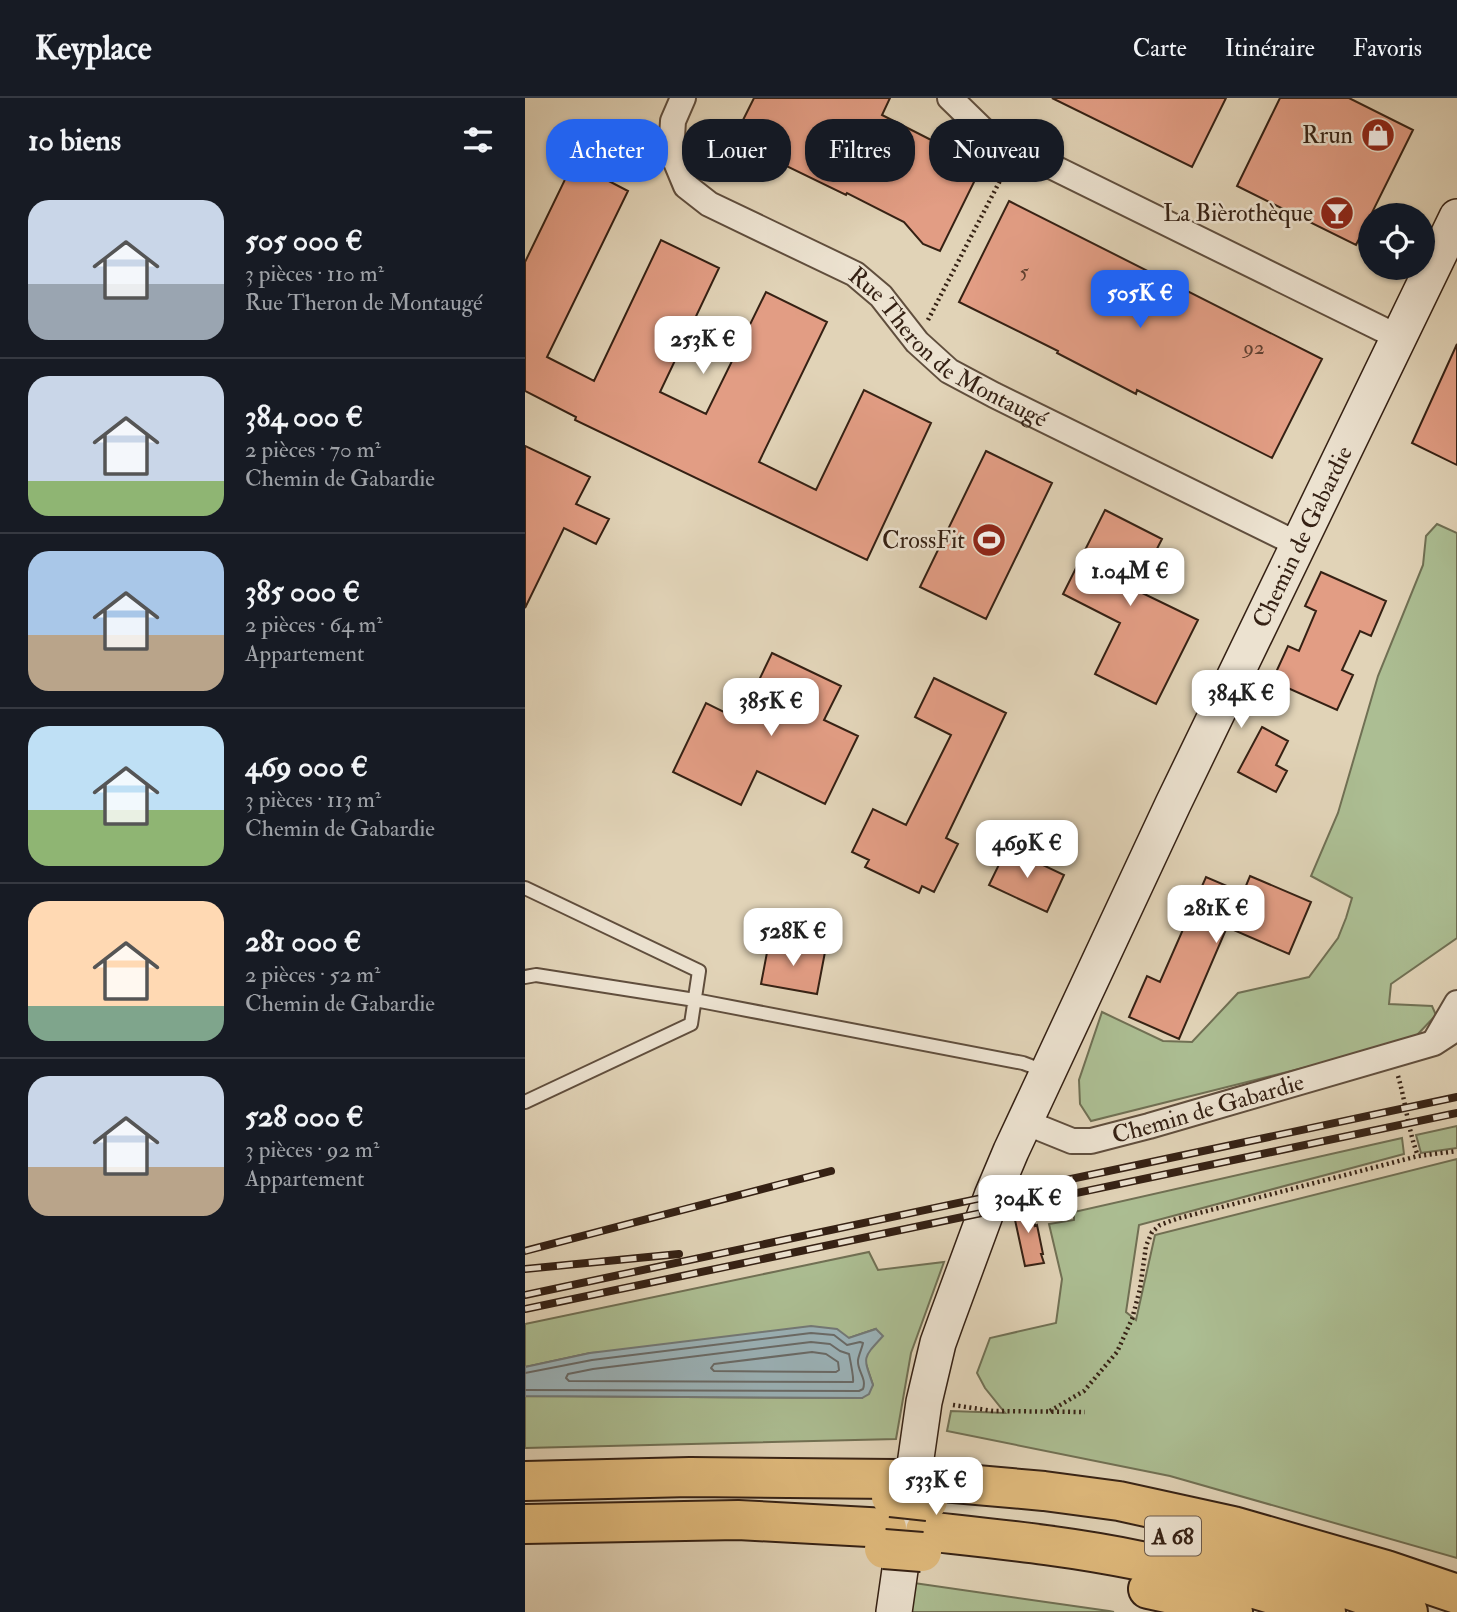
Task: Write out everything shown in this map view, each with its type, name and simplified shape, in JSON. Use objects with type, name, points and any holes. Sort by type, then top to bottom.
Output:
[{"type":"highway","name":"A 68","points":[[525,1481],[689,1477],[908,1515],[1026,1542],[1141,1560],[1228,1581],[1326,1612]]},
{"type":"highway","points":[[525,1544],[659,1541],[773,1544],[908,1515],[1044,1491],[1119,1501],[1255,1532],[1386,1570],[1457,1594]]},
{"type":"highway","name":"A 68","points":[[525,1496],[673,1494],[908,1515]]},
{"type":"highway","name":"A 68","points":[[525,1524],[1031,1511],[1072,1516],[1168,1535],[1288,1569],[1408,1612]]},
{"type":"highway","points":[[908,1515],[1083,1574],[1176,1595],[1233,1612]]},
{"type":"street","name":"Rue Theron de Montaugé","points":[[683,98],[673,121],[672,137],[676,162],[686,186],[709,204],[855,274],[881,296],[917,342],[949,371],[1297,544]]},
{"type":"street","points":[[961,102],[975,119]]},
{"type":"street","points":[[1064,173],[1400,338]]},
{"type":"street","name":"Chemin de Gabardie","points":[[894,1612],[925,1402],[939,1343],[992,1196],[1133,889],[1297,544],[1457,217]]},
{"type":"street","points":[[1434,1043],[1457,1003]]},
{"type":"street","name":"Chemin de Gabardie","points":[[1025,1122],[1072,1141],[1091,1140],[1149,1126],[1434,1043],[1457,1028]]},
{"type":"lane","points":[[525,888],[699,971],[691,1024],[525,1102]]},
{"type":"lane","points":[[529,973],[695,1000],[1023,1063],[1048,1072]]},
{"type":"path","points":[[917,342],[999,182]]},
{"type":"path","points":[[1391,1055],[1403,1095],[1410,1137],[1418,1156]]},
{"type":"path","points":[[1050,1411],[1084,1391],[1117,1352],[1138,1299],[1146,1246],[1151,1232],[1160,1226],[1176,1219],[1418,1156],[1457,1151]]},
{"type":"path","points":[[925,1402],[993,1411],[1085,1412]]},
{"type":"green space","points":[[1437,524],[1457,533],[1457,938],[1391,984],[1389,1004],[1432,1006],[1436,1015],[1417,1035],[1343,1058],[1091,1121],[1080,1104],[1079,1080],[1102,1012],[1163,1041],[1192,1042],[1238,993],[1309,977],[1338,938],[1352,898],[1311,876],[1338,813],[1378,676],[1423,565],[1426,536]]},
{"type":"green space","points":[[1457,1126],[1457,1148],[1421,1153],[1416,1135]]},
{"type":"green space","points":[[1402,1138],[1404,1154],[1139,1225],[1126,1312],[1136,1320],[1155,1235],[1457,1159],[1457,1558],[1170,1476],[947,1431],[951,1411],[1005,1413],[977,1373],[990,1338],[1056,1323],[1062,1279],[1049,1224],[1074,1220],[1074,1212]]},
{"type":"green space","points":[[869,1252],[878,1270],[944,1262],[911,1353],[896,1439],[525,1448],[525,1396],[862,1398],[873,1385],[865,1361],[875,1329],[849,1338],[590,1353],[525,1367],[525,1324]]},
{"type":"green space","points":[[914,1583],[1109,1611],[1114,1612],[911,1612]]},
{"type":"water","points":[[811,1326],[837,1329],[849,1338],[876,1329],[883,1336],[866,1358],[873,1385],[869,1394],[862,1398],[525,1396],[525,1367],[590,1353]]},
{"type":"building","points":[[754,98],[890,98],[882,115],[890,119],[805,119],[805,175],[791,168],[791,119],[744,119]]},
{"type":"building","points":[[1052,98],[1226,98],[1192,167]]},
{"type":"building","points":[[1280,98],[1349,98],[1413,130],[1377,203],[1358,203],[1356,245],[1237,186]]},
{"type":"building","points":[[915,132],[929,139],[929,182],[974,182],[940,251],[923,244],[904,222],[847,193],[846,195],[819,182],[915,182]]},
{"type":"building","points":[[564,182],[611,182],[628,191],[547,357],[594,381],[661,240],[719,268],[660,392],[706,414],[766,292],[827,322],[759,462],[816,490],[864,390],[931,423],[867,560],[575,420],[576,417],[525,391],[525,262]]},
{"type":"building","points":[[1009,201],[1322,359],[1272,458],[1137,390],[1136,394],[1057,353],[1058,351],[959,302]]},
{"type":"building","points":[[1457,344],[1457,465],[1412,443]]},
{"type":"building","points":[[525,446],[590,477],[576,504],[609,519],[596,544],[564,528],[525,608]]},
{"type":"building","points":[[986,451],[1052,483],[986,619],[920,587]]},
{"type":"building","points":[[1105,510],[1162,539],[1136,590],[1198,620],[1156,704],[1095,674],[1120,623],[1063,594]]},
{"type":"building","points":[[1321,572],[1386,601],[1371,636],[1360,631],[1342,670],[1353,675],[1337,710],[1272,681],[1288,646],[1299,651],[1316,611],[1305,606]]},
{"type":"building","points":[[772,653],[841,686],[824,720],[858,736],[825,804],[757,771],[741,805],[673,772],[706,703],[740,720]]},
{"type":"building","points":[[934,678],[1006,713],[946,838],[958,844],[934,892],[922,886],[919,893],[865,867],[869,860],[852,852],[873,809],[906,825],[951,735],[915,717]]},
{"type":"building","points":[[1262,727],[1288,741],[1276,765],[1287,771],[1276,792],[1238,772]]},
{"type":"building","points":[[1007,848],[1064,875],[1047,912],[989,885]]},
{"type":"building","points":[[1250,876],[1311,902],[1289,954],[1227,927],[1179,1039],[1129,1017],[1147,976],[1160,982],[1206,877],[1243,893]]},
{"type":"building","points":[[769,942],[825,952],[817,994],[761,984]]},
{"type":"building","points":[[1029,1202],[1035,1226],[1037,1225],[1044,1263],[1025,1266],[1012,1206]]},
{"type":"railway","points":[[525,1295],[1457,1097]]},
{"type":"railway","points":[[525,1309],[1457,1113]]},
{"type":"railway","points":[[525,1251],[831,1171]]},
{"type":"railway","points":[[525,1269],[679,1254]]},
{"type":"place","name":"Rrun","points":[[1378,135]]},
{"type":"place","name":"La Bièrothèque","points":[[1337,213]]},
{"type":"place","name":"CrossFit","points":[[989,540]]}]
